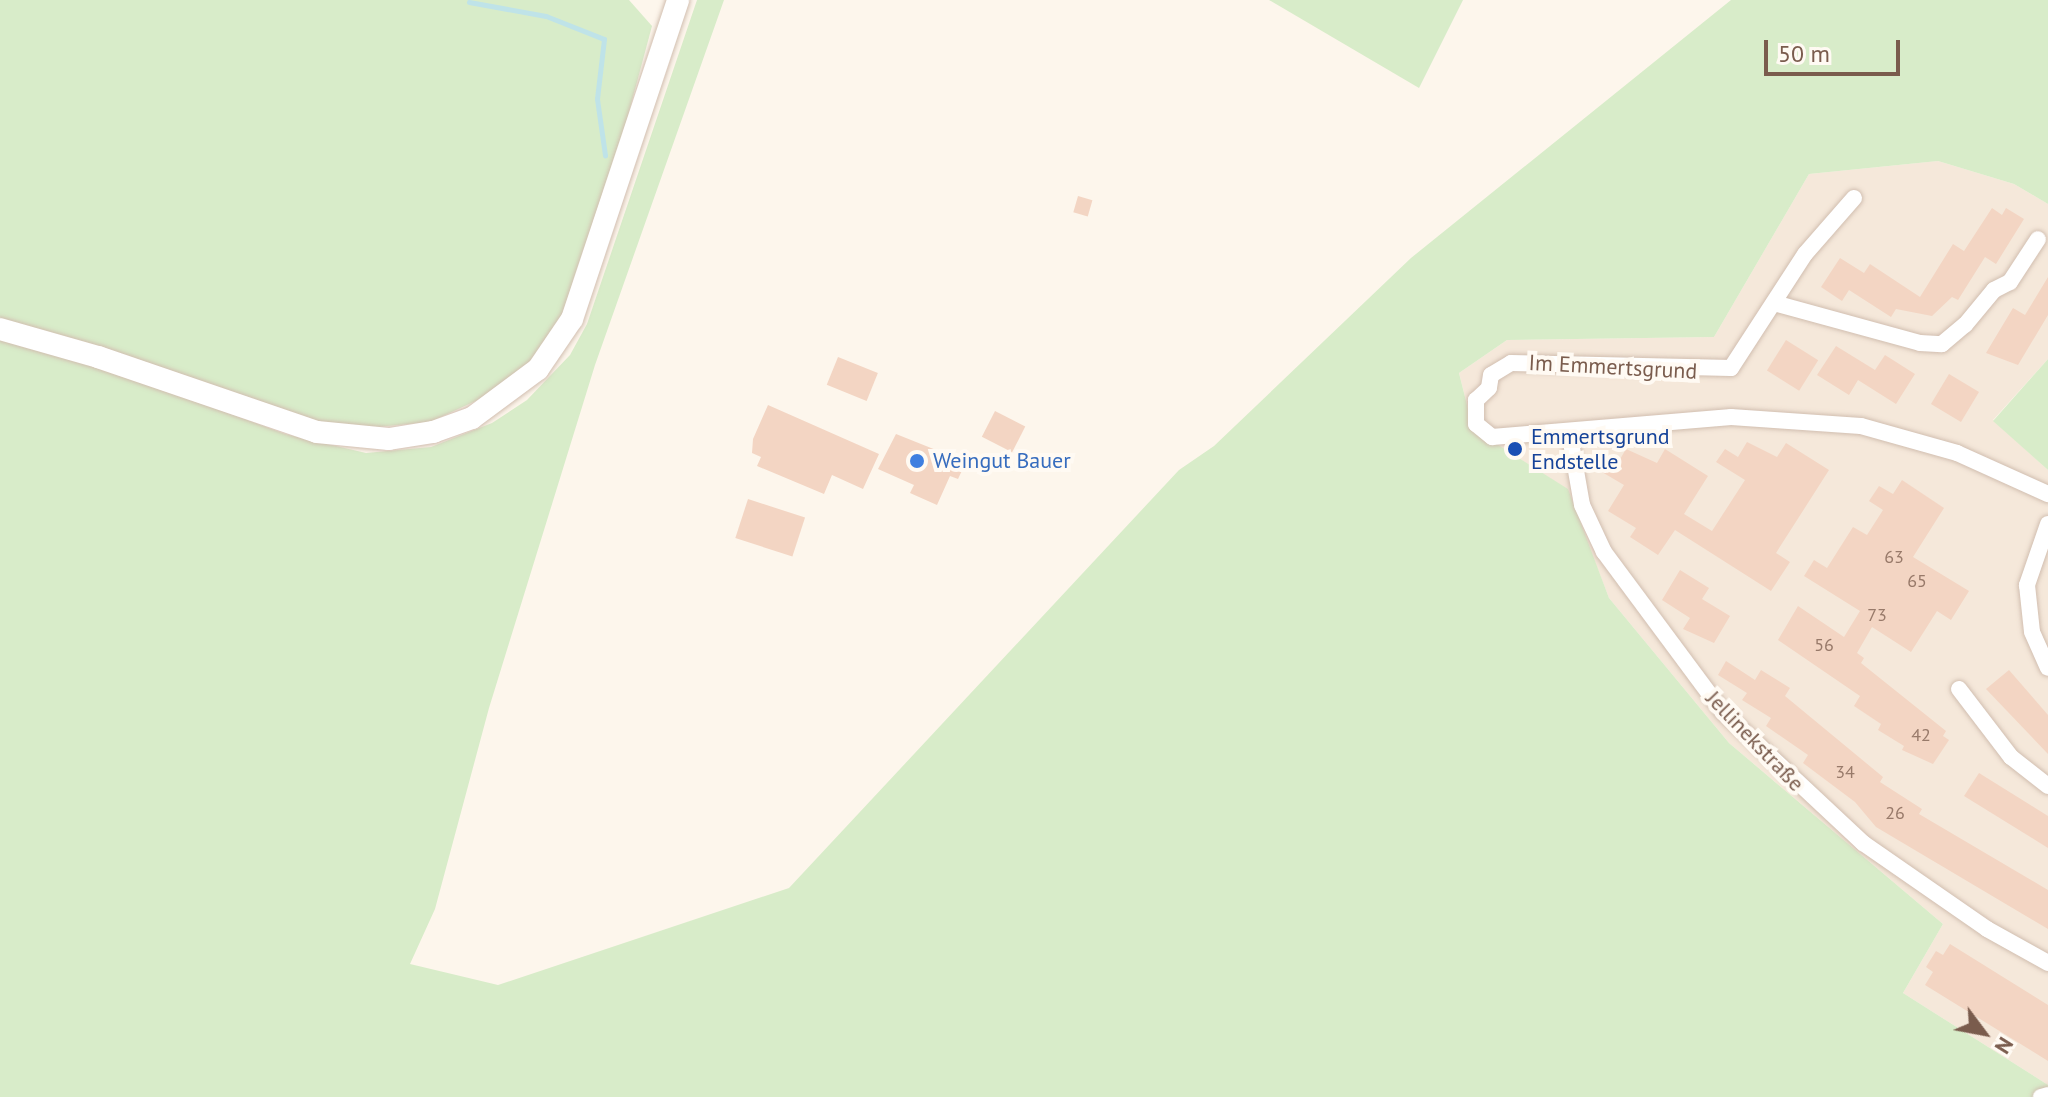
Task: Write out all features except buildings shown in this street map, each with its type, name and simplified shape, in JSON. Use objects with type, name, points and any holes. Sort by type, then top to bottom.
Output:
[{"type":"main road","points":[[0,329],[98,357],[317,432],[389,439],[433,432],[472,418],[538,369],[572,319],[678,0]]},
{"type":"street","name":"Im Emmertsgrund","points":[[1854,198],[1805,254],[1726,370],[1522,362],[1498,368],[1476,400],[1476,424],[1492,437],[1760,418],[1861,426],[1957,453],[2046,493]]},
{"type":"street","points":[[1774,303],[1920,343],[1942,344],[1958,333],[1994,290],[2010,282],[2038,239]]},
{"type":"street","name":"Jellinekstraße","points":[[1569,431],[1582,505],[1604,552],[1723,712],[1863,843],[1987,929],[2048,963]]},
{"type":"street","points":[[2048,524],[2027,585],[2032,632],[2048,668]]},
{"type":"street","points":[[1959,689],[2011,757],[2048,786]]},
{"type":"street","points":[[2041,1097],[2048,1095]]},
{"type":"shaded area","points":[[1938,161],[2014,184],[2048,204],[2048,359],[1993,420],[2048,470],[2048,1085],[1903,993],[1943,924],[1729,743],[1609,598],[1567,489],[1473,429],[1459,373],[1507,340],[1714,337],[1809,174]]},
{"type":"green space","points":[[0,0],[629,0],[652,26],[582,287],[544,348],[506,387],[430,422],[345,430],[0,320]]},
{"type":"green space","points":[[697,0],[724,0],[595,365],[489,708],[435,909],[410,964],[498,985],[789,888],[1179,470],[1214,446],[1411,258],[1731,0],[2048,0],[2048,204],[2014,184],[1938,161],[1809,174],[1714,337],[1507,340],[1459,373],[1473,429],[1568,489],[1609,598],[1729,743],[1943,924],[1903,993],[2048,1085],[2048,1097],[0,1097],[0,340],[111,370],[285,434],[366,453],[431,447],[492,423],[527,400],[570,355],[587,324]]},
{"type":"green space","points":[[1269,0],[1463,0],[1419,88]]},
{"type":"green space","points":[[2048,359],[2048,470],[1993,421]]},
{"type":"waterway","points":[[469,2],[546,16],[604,39],[597,99],[605,155]]},
{"type":"place","name":"Emmertsgrund Endstelle","points":[[1515,449]]},
{"type":"place","name":"Weingut Bauer","points":[[917,461]]}]
